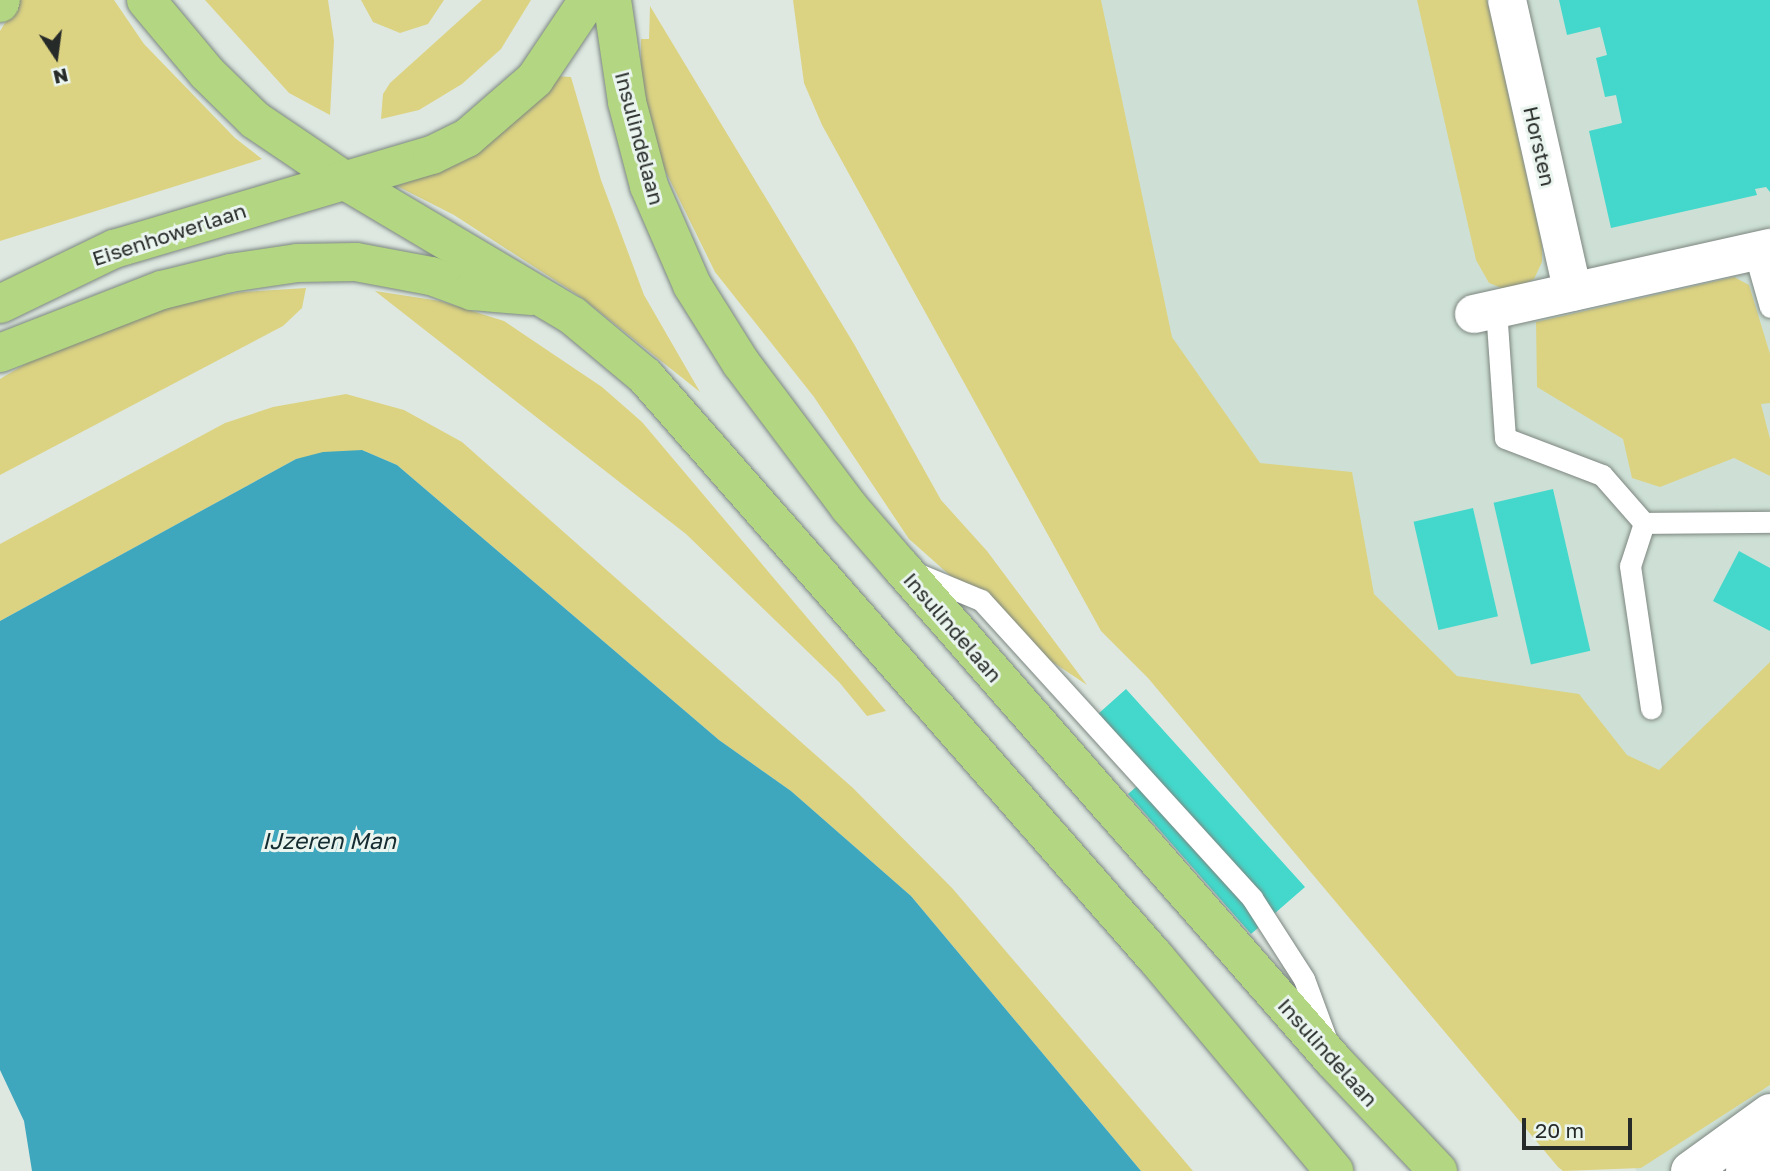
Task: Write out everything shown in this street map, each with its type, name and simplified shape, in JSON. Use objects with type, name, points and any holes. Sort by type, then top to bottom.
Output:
[{"type":"main road","points":[[146,0],[247,113],[344,180],[544,298],[611,343],[691,425],[1157,958],[1334,1171]]},
{"type":"main road","name":"Eisenhowerlaan","points":[[0,304],[114,249],[432,155],[467,138],[534,79],[588,0]]},
{"type":"main road","name":"Insulindelaan","points":[[612,0],[627,102],[640,154],[668,236],[692,285],[741,363],[849,507],[1333,1060],[1438,1171]]},
{"type":"main road","points":[[0,353],[162,290],[230,272],[298,263],[356,262],[430,276],[472,291],[544,298]]},
{"type":"street","name":"Horsten","points":[[1507,0],[1573,292]]},
{"type":"street","points":[[1485,311],[1762,249]]},
{"type":"street","points":[[1690,1171],[1770,1114]]},
{"type":"street","points":[[1745,1171],[1770,1152]]},
{"type":"lane","points":[[1762,249],[1770,307]]},
{"type":"lane","points":[[1485,311],[1505,438],[1602,475],[1644,523],[1770,522]]},
{"type":"lane","points":[[1644,523],[1630,566],[1651,708]]},
{"type":"shaded area","points":[[19,0],[114,0],[144,44],[235,138],[262,159],[0,241],[0,31]]},
{"type":"shaded area","points":[[205,0],[328,0],[334,41],[330,115],[289,93]]},
{"type":"shaded area","points":[[361,0],[444,0],[428,24],[400,33],[373,22]]},
{"type":"shaded area","points":[[482,0],[531,0],[501,49],[462,84],[419,110],[381,119],[383,94],[390,83]]},
{"type":"shaded area","points":[[793,0],[1101,0],[1172,337],[1260,463],[1352,472],[1374,594],[1457,676],[1579,694],[1627,755],[1659,770],[1770,662],[1770,1085],[1641,1168],[1563,1171],[1558,1167],[1148,678],[1101,631],[822,125],[804,83]]},
{"type":"shaded area","points":[[903,0],[1770,0],[1770,1171],[1637,1171],[922,269]]},
{"type":"shaded area","points":[[1417,0],[1487,0],[1542,245],[1542,262],[1534,279],[1509,291],[1489,283],[1476,260]]},
{"type":"shaded area","points":[[650,6],[854,344],[941,500],[987,551],[1087,685],[1033,649],[909,539],[814,397],[715,272],[660,160],[641,82],[641,39],[649,39]]},
{"type":"shaded area","points":[[554,76],[571,77],[601,180],[644,295],[700,392],[581,297],[454,215],[397,186],[444,166]]},
{"type":"shaded area","points":[[1734,277],[1749,285],[1770,354],[1770,403],[1761,404],[1770,439],[1770,476],[1734,458],[1660,487],[1632,478],[1623,439],[1537,387],[1536,322]]},
{"type":"shaded area","points":[[306,288],[302,308],[283,326],[0,475],[0,379],[32,360],[174,304],[242,292]]},
{"type":"shaded area","points":[[375,291],[440,301],[504,321],[602,387],[642,422],[886,711],[867,716],[839,682],[686,534]]},
{"type":"shaded area","points":[[346,394],[404,410],[462,442],[853,788],[953,889],[1193,1171],[1141,1171],[911,896],[791,791],[719,740],[397,465],[362,450],[296,459],[0,621],[0,544],[225,423],[273,407]]},
{"type":"water","name":"IJzeren Man","points":[[362,450],[397,465],[719,740],[791,791],[911,896],[1141,1171],[32,1171],[24,1121],[0,1070],[0,621],[296,459],[323,452]]},
{"type":"building","points":[[1559,0],[1770,0],[1770,192],[1766,187],[1755,189],[1757,195],[1611,228],[1589,131],[1622,123],[1616,95],[1605,97],[1596,58],[1607,55],[1600,27],[1567,35]]},
{"type":"building","points":[[1553,489],[1590,651],[1531,664],[1494,503]]},
{"type":"building","points":[[1473,508],[1498,616],[1439,630],[1414,522]]},
{"type":"building","points":[[1739,551],[1770,568],[1770,631],[1713,601]]},
{"type":"building","points":[[1126,689],[1305,887],[1251,934],[1128,794],[1151,774],[1098,714]]}]
